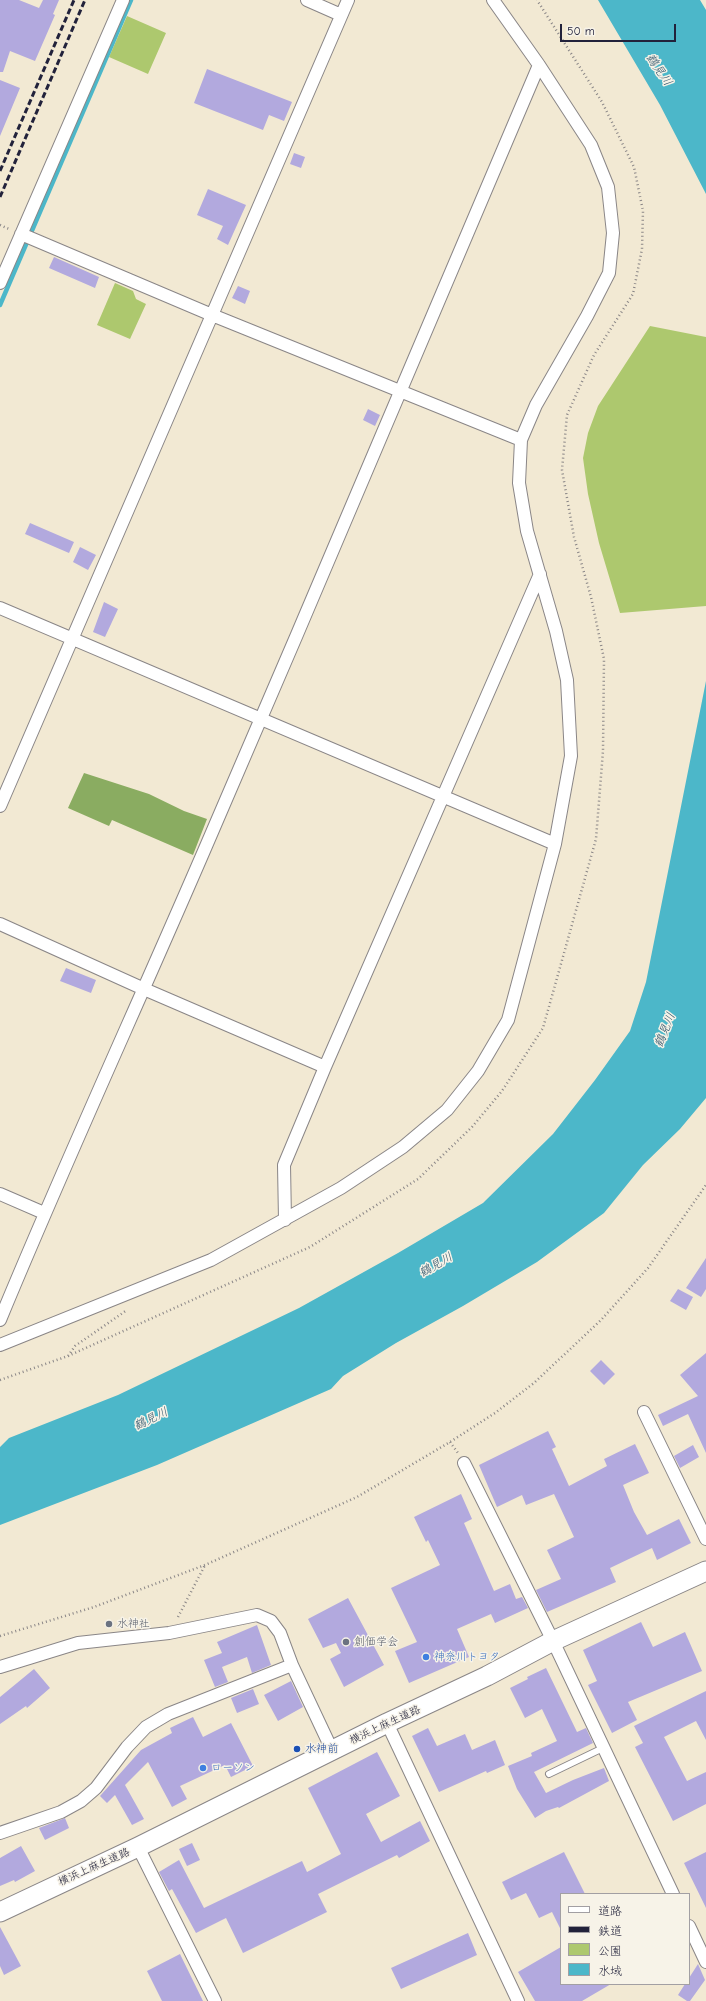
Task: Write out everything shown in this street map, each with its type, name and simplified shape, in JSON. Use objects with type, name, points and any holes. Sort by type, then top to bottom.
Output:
[{"type":"main road","name":"横浜上麻生道路","points":[[0,1912],[138,1847],[387,1723],[487,1676],[553,1641],[706,1571]]},
{"type":"street","points":[[0,283],[123,0]]},
{"type":"street","points":[[307,0],[341,15]]},
{"type":"street","points":[[0,806],[348,0]]},
{"type":"street","points":[[0,1345],[211,1260],[341,1188],[404,1147],[447,1110],[478,1071],[508,1020],[555,844],[571,756],[567,680],[556,630],[527,531],[519,483],[521,440],[536,405],[588,316],[609,273],[614,233],[608,187],[591,145],[539,65],[493,0]]},
{"type":"street","points":[[0,1320],[44,1213],[144,989],[261,719],[539,65]]},
{"type":"street","points":[[22,235],[212,315],[521,440]]},
{"type":"street","points":[[285,1220],[284,1165],[325,1067],[540,574]]},
{"type":"street","points":[[0,608],[555,844]]},
{"type":"street","points":[[0,924],[144,989],[325,1067]]},
{"type":"street","points":[[0,1194],[44,1213]]},
{"type":"street","points":[[644,1412],[706,1539]]},
{"type":"street","points":[[464,1463],[553,1641],[673,1893]]},
{"type":"street","points":[[0,1667],[78,1643],[169,1634],[257,1615],[271,1621],[280,1633],[292,1665],[332,1750]]},
{"type":"street","points":[[0,1833],[61,1812],[81,1801],[96,1788],[127,1747],[146,1727],[168,1714],[292,1665]]},
{"type":"street","points":[[387,1723],[518,2001]]},
{"type":"street","points":[[138,1847],[215,2001]]},
{"type":"street","points":[[690,1928],[706,1962]]},
{"type":"lane","points":[[549,1774],[603,1748]]},
{"type":"path","points":[[0,1380],[68,1356],[310,1248],[418,1179],[472,1127],[502,1091],[542,1028],[596,839],[603,751],[604,659],[591,597],[574,537],[562,470],[567,415],[594,355],[633,294],[642,249],[644,211],[634,167],[602,102],[538,0]]},
{"type":"path","points":[[0,1636],[94,1607],[205,1565],[357,1497],[495,1413],[544,1374],[601,1320],[648,1268],[706,1185]]},
{"type":"path","points":[[68,1356],[75,1346],[133,1306]]},
{"type":"path","points":[[169,1634],[205,1565]]},
{"type":"green space","points":[[127,16],[166,33],[148,74],[109,57]]},
{"type":"green space","points":[[115,283],[133,291],[136,299],[146,304],[130,339],[97,325]]},
{"type":"green space","points":[[650,326],[706,337],[706,606],[620,613],[599,543],[588,494],[583,458],[588,433],[598,406]]},
{"type":"green space","points":[[84,773],[149,794],[184,811],[207,819],[193,855],[112,820],[109,826],[68,808]]},
{"type":"water","name":"鶴見川","points":[[598,0],[700,0],[706,10],[706,194],[660,105]]},
{"type":"water","name":"鶴見川","points":[[706,681],[706,1098],[680,1129],[643,1165],[604,1213],[537,1262],[463,1306],[396,1343],[343,1376],[331,1389],[157,1465],[0,1525],[0,1447],[9,1438],[118,1395],[299,1308],[398,1253],[483,1203],[553,1134],[595,1080],[630,1031],[646,982]]},
{"type":"building","points":[[0,0],[19,0],[39,8],[43,0],[59,0],[53,14],[55,15],[35,61],[10,51],[3,72],[0,72]]},
{"type":"building","points":[[207,69],[292,102],[284,121],[269,115],[263,130],[194,103]]},
{"type":"building","points":[[0,80],[20,88],[0,136]]},
{"type":"building","points":[[294,153],[305,157],[301,168],[290,164]]},
{"type":"building","points":[[208,189],[246,205],[228,245],[217,239],[223,226],[197,215]]},
{"type":"building","points":[[54,257],[99,277],[95,288],[49,268]]},
{"type":"building","points":[[238,286],[250,291],[245,304],[232,298]]},
{"type":"building","points":[[368,409],[380,415],[375,426],[363,420]]},
{"type":"building","points":[[30,523],[74,542],[69,553],[25,534]]},
{"type":"building","points":[[80,547],[96,555],[88,570],[73,562]]},
{"type":"building","points":[[104,602],[118,609],[105,637],[93,632]]},
{"type":"building","points":[[66,968],[96,980],[91,993],[60,981]]},
{"type":"building","points":[[706,1258],[706,1289],[701,1297],[686,1288]]},
{"type":"building","points":[[678,1289],[693,1297],[686,1310],[670,1301]]},
{"type":"building","points":[[706,1353],[706,1453],[688,1414],[663,1426],[658,1415],[698,1396],[680,1375]]},
{"type":"building","points":[[601,1360],[615,1374],[604,1385],[590,1371]]},
{"type":"building","points":[[548,1431],[556,1447],[552,1449],[569,1486],[607,1466],[604,1459],[635,1444],[649,1473],[623,1485],[634,1512],[647,1535],[679,1519],[691,1543],[657,1560],[652,1548],[610,1568],[616,1582],[547,1612],[536,1590],[561,1579],[547,1550],[574,1537],[554,1494],[526,1505],[522,1495],[497,1507],[479,1465]]},
{"type":"building","points":[[693,1445],[699,1457],[680,1468],[674,1456]]},
{"type":"building","points":[[461,1494],[472,1519],[464,1523],[494,1591],[510,1584],[516,1599],[522,1597],[528,1608],[495,1623],[491,1614],[457,1629],[469,1657],[409,1683],[395,1651],[417,1642],[391,1588],[440,1565],[428,1540],[426,1542],[414,1517]]},
{"type":"building","name":"創価学会","points":[[348,1598],[384,1665],[344,1687],[330,1659],[341,1653],[336,1643],[323,1648],[308,1619]]},
{"type":"building","points":[[641,1622],[653,1647],[685,1632],[702,1671],[628,1702],[637,1720],[612,1733],[588,1685],[597,1681],[583,1650]]},
{"type":"building","points":[[257,1625],[271,1665],[252,1673],[247,1657],[222,1667],[228,1682],[215,1687],[204,1660],[222,1653],[217,1642]]},
{"type":"building","points":[[546,1668],[577,1732],[586,1728],[593,1743],[534,1772],[546,1793],[573,1780],[604,1768],[609,1781],[559,1808],[546,1811],[535,1818],[517,1789],[508,1766],[532,1756],[531,1753],[557,1741],[542,1709],[525,1718],[510,1688],[528,1679],[527,1677]]},
{"type":"building","points":[[34,1669],[50,1688],[27,1708],[26,1706],[0,1724],[0,1697]]},
{"type":"building","points":[[291,1681],[303,1707],[278,1721],[264,1695]]},
{"type":"building","points":[[253,1689],[259,1704],[237,1713],[231,1698]]},
{"type":"building","points":[[706,1691],[706,1740],[696,1721],[664,1737],[687,1781],[706,1772],[706,1804],[673,1821],[635,1747],[643,1743],[634,1726]]},
{"type":"building","points":[[193,1717],[203,1737],[231,1723],[253,1766],[231,1777],[225,1765],[180,1786],[187,1799],[172,1807],[148,1762],[125,1785],[144,1819],[132,1825],[115,1795],[107,1803],[100,1796],[141,1750],[172,1733],[170,1728]]},
{"type":"building","points":[[428,1728],[437,1746],[465,1734],[472,1750],[495,1740],[505,1765],[487,1773],[486,1771],[439,1792],[412,1736]]},
{"type":"building","points":[[377,1752],[400,1796],[366,1814],[381,1842],[420,1821],[430,1841],[399,1858],[397,1855],[318,1894],[327,1912],[243,1953],[226,1918],[196,1933],[172,1889],[169,1891],[159,1872],[179,1860],[204,1908],[302,1861],[307,1872],[341,1854],[308,1788]]},
{"type":"building","points":[[65,1818],[69,1828],[45,1840],[39,1828]]},
{"type":"building","points":[[192,1843],[200,1860],[187,1866],[179,1849]]},
{"type":"building","points":[[21,1846],[35,1871],[15,1882],[14,1880],[0,1886],[0,1858]]},
{"type":"building","points":[[564,1852],[584,1893],[560,1893],[560,1928],[552,1912],[539,1918],[526,1893],[511,1900],[502,1882]]},
{"type":"building","points":[[706,1852],[706,1908],[684,1863]]},
{"type":"building","points":[[0,1927],[21,1966],[4,1975],[0,1966]]},
{"type":"building","points":[[468,1933],[477,1955],[401,1989],[391,1968]]},
{"type":"building","points":[[560,1948],[560,1985],[609,1985],[582,2001],[535,2001],[518,1972]]},
{"type":"building","points":[[180,1954],[203,2001],[162,2001],[147,1971]]},
{"type":"building","points":[[698,1964],[705,1980],[690,2001],[687,2001],[678,1995],[684,1985],[690,1985],[690,1976]]},
{"type":"waterway","points":[[0,305],[131,0]]},
{"type":"railway","points":[[0,171],[74,0]]},
{"type":"railway","points":[[0,197],[85,0]]},
{"type":"place","name":"水神社","points":[[109,1624]]},
{"type":"place","name":"創価学会","points":[[346,1642]]},
{"type":"place","name":"神奈川トヨタ","points":[[426,1657]]},
{"type":"place","name":"水神前","points":[[297,1749]]},
{"type":"place","name":"ローソン","points":[[203,1768]]}]
